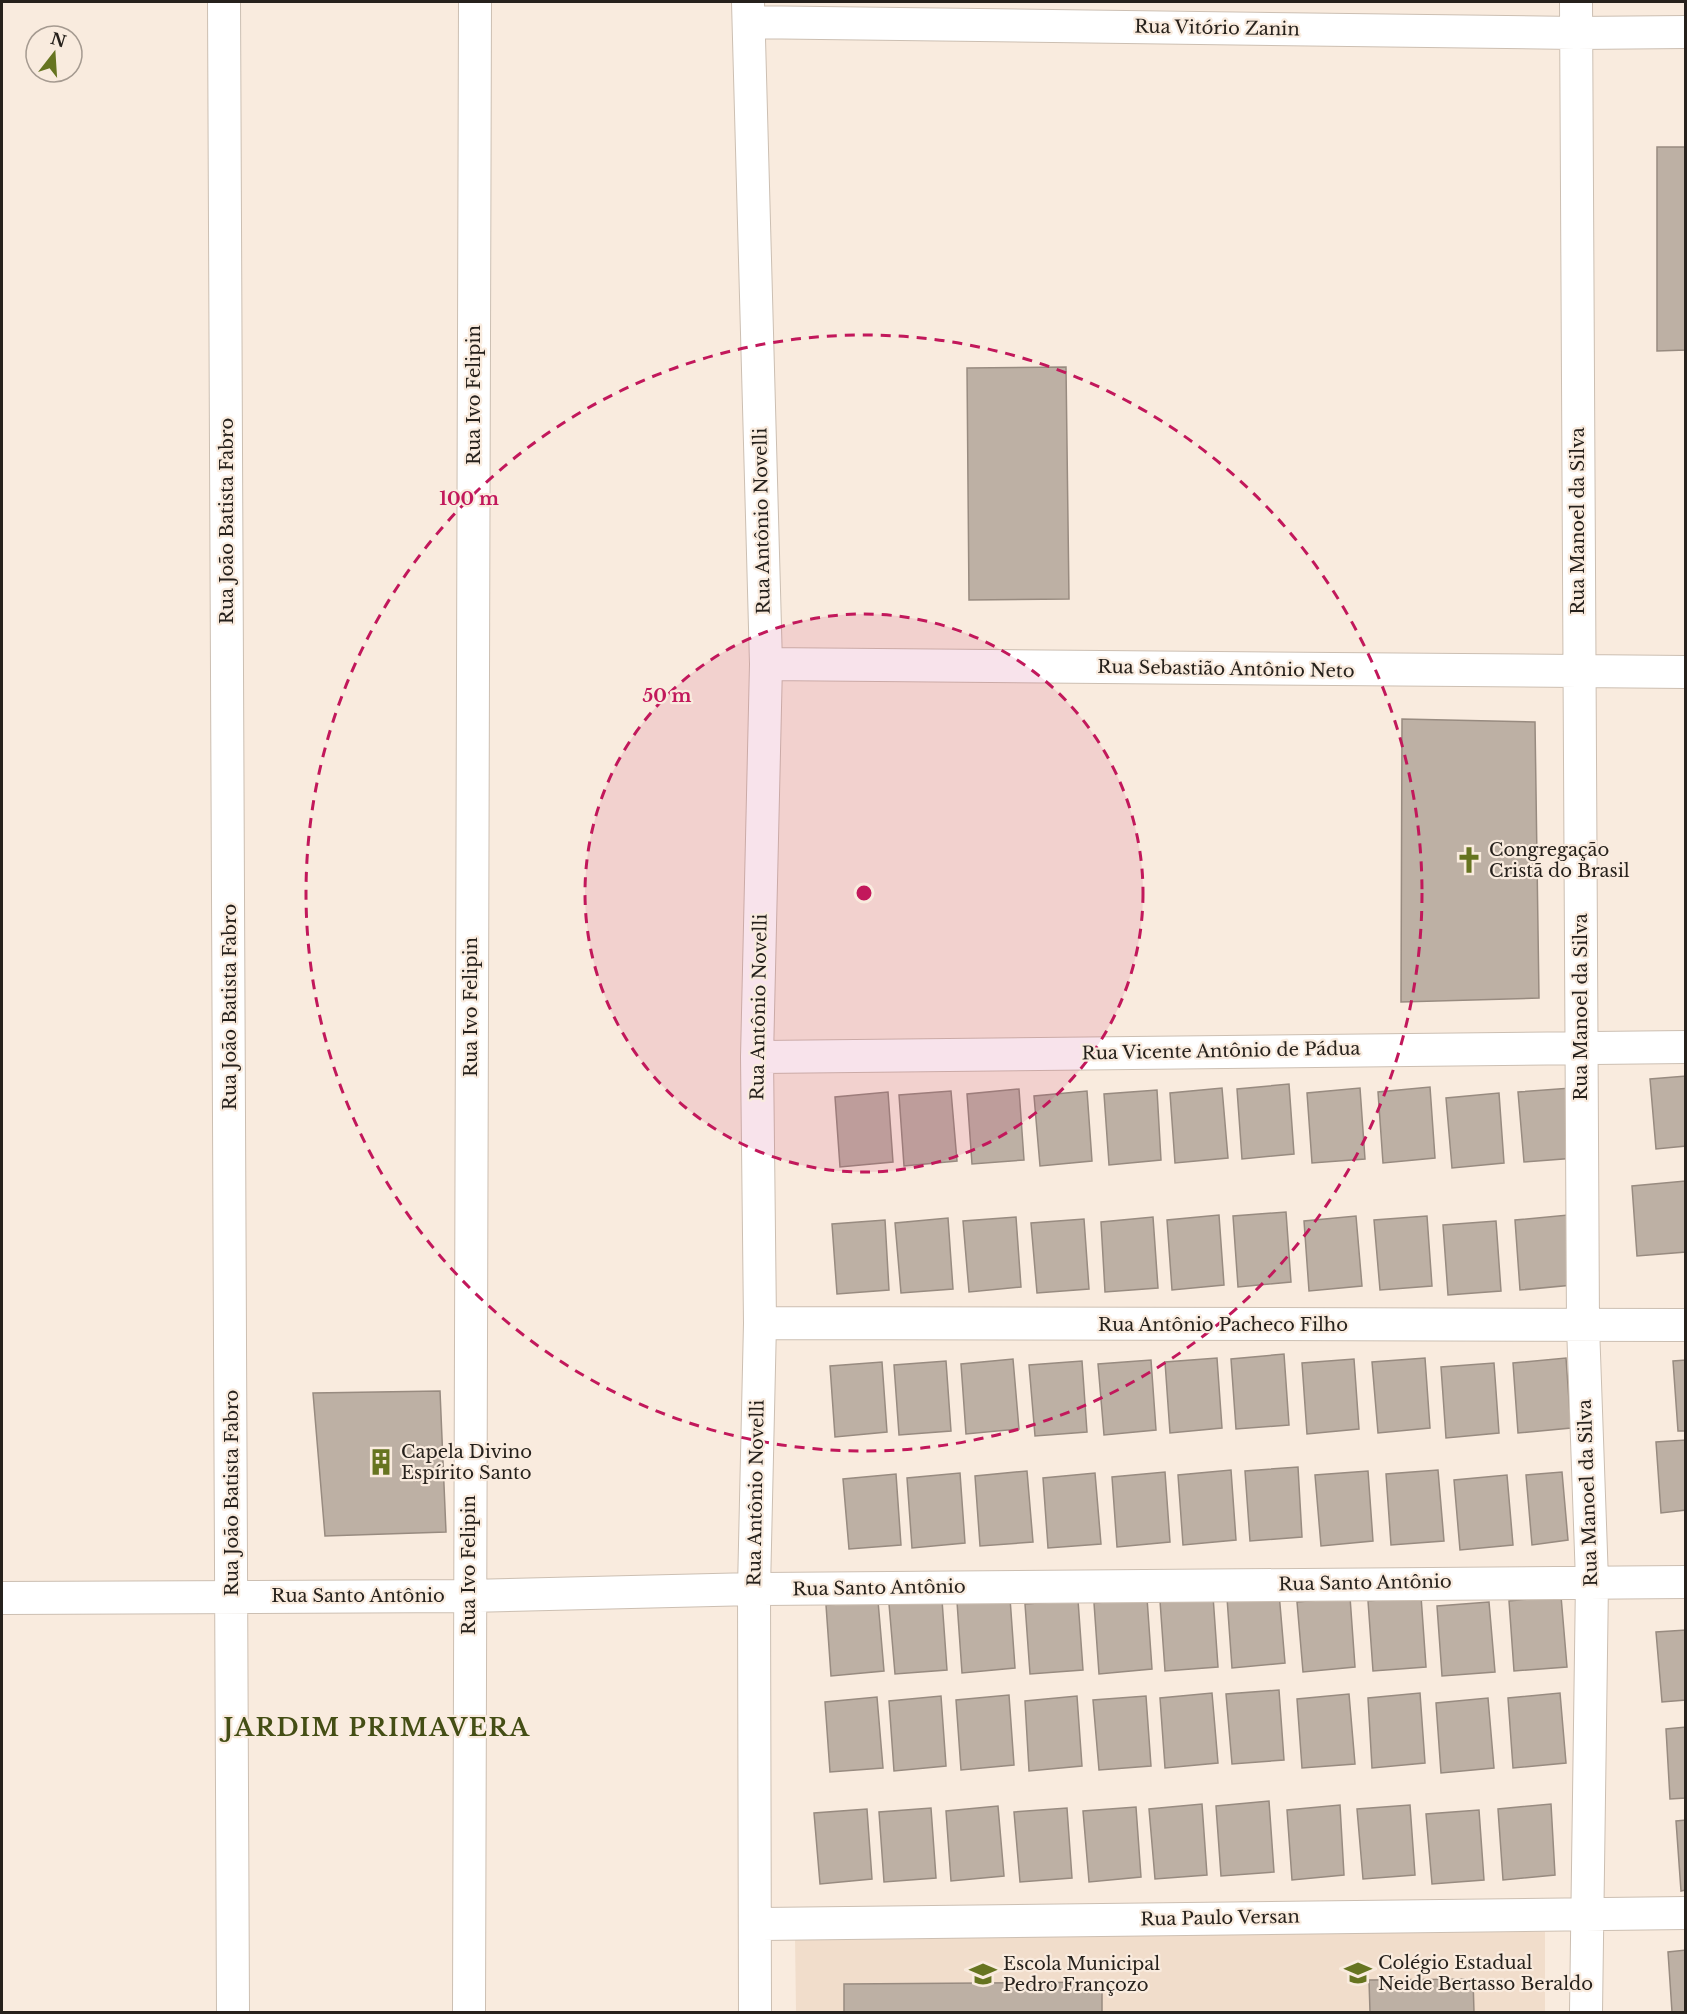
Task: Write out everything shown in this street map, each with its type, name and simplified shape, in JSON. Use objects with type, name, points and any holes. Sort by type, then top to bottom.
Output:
[{"type":"street","name":"Rua João Batista Fabro","points":[[224,2],[233,1595],[232,2013]]},
{"type":"street","name":"Rua Ivo Felipin","points":[[469,2013],[476,2]]},
{"type":"street","name":"Rua Manoel da Silva","points":[[1576,2],[1583,1326],[1592,1581],[1586,2013]]},
{"type":"street","name":"Rua Vitório Zanin","points":[[749,12],[1576,33],[1686,32]]},
{"type":"street","name":"Rua Antônio Novelli","points":[[749,12],[766,663],[757,1057],[760,1323],[754,1589],[755,2013]]},
{"type":"street","name":"Rua Sebastião Antônio Neto","points":[[766,663],[1579,673],[1686,672]]},
{"type":"street","name":"Rua Vicente Antônio de Pádua","points":[[757,1057],[1686,1047]]},
{"type":"street","name":"Rua Antônio Pacheco Filho","points":[[760,1323],[1686,1325]]},
{"type":"street","name":"Rua Santo Antônio","points":[[2,1598],[233,1595],[469,1596],[754,1589],[1686,1582]]},
{"type":"street","name":"Rua Paulo Versan","points":[[755,1924],[1686,1913]]},
{"type":"shaded area","points":[[1545,1932],[1545,2012],[796,2012],[795,1936]]},
{"type":"building","points":[[1657,147],[1686,147],[1686,350],[1657,351]]},
{"type":"building","points":[[1066,367],[1069,599],[969,600],[967,368]]},
{"type":"building","name":"Congregação Cristã do Brasil","points":[[1402,719],[1535,722],[1539,998],[1401,1002]]},
{"type":"building","points":[[1686,1076],[1686,1146],[1656,1149],[1650,1079]]},
{"type":"building","points":[[1289,1084],[1294,1154],[1242,1159],[1237,1089]]},
{"type":"building","points":[[1430,1087],[1435,1158],[1383,1163],[1378,1092]]},
{"type":"building","points":[[1222,1088],[1228,1158],[1175,1163],[1170,1093]]},
{"type":"building","points":[[1360,1088],[1365,1159],[1312,1163],[1307,1093]]},
{"type":"building","points":[[1571,1088],[1576,1158],[1524,1162],[1518,1092]]},
{"type":"building","points":[[1019,1089],[1024,1160],[972,1164],[967,1094]]},
{"type":"building","points":[[1157,1090],[1161,1160],[1109,1165],[1104,1094]]},
{"type":"building","points":[[951,1091],[957,1161],[904,1166],[899,1095]]},
{"type":"building","points":[[1087,1091],[1092,1161],[1040,1166],[1034,1096]]},
{"type":"building","points":[[888,1092],[893,1162],[840,1167],[835,1097]]},
{"type":"building","points":[[1499,1093],[1504,1163],[1452,1168],[1446,1098]]},
{"type":"building","points":[[1685,1181],[1686,1252],[1637,1256],[1632,1186]]},
{"type":"building","points":[[1286,1212],[1291,1282],[1238,1287],[1233,1216]]},
{"type":"building","points":[[1219,1215],[1224,1285],[1172,1290],[1167,1220]]},
{"type":"building","points":[[1568,1215],[1573,1285],[1520,1290],[1515,1220]]},
{"type":"building","points":[[1356,1216],[1362,1286],[1309,1291],[1304,1221]]},
{"type":"building","points":[[1427,1216],[1432,1286],[1380,1290],[1374,1220]]},
{"type":"building","points":[[1016,1217],[1021,1287],[969,1292],[963,1221]]},
{"type":"building","points":[[1153,1217],[1158,1288],[1105,1292],[1101,1222]]},
{"type":"building","points":[[948,1218],[953,1289],[901,1293],[895,1223]]},
{"type":"building","points":[[1084,1219],[1089,1289],[1037,1293],[1031,1223]]},
{"type":"building","points":[[885,1220],[889,1290],[837,1294],[832,1224]]},
{"type":"building","points":[[1496,1221],[1501,1291],[1448,1295],[1443,1225]]},
{"type":"building","points":[[1284,1354],[1289,1425],[1236,1429],[1231,1359]]},
{"type":"building","points":[[1217,1358],[1222,1428],[1170,1433],[1165,1362]]},
{"type":"building","points":[[1425,1358],[1430,1428],[1378,1433],[1372,1362]]},
{"type":"building","points":[[1566,1358],[1571,1428],[1518,1433],[1513,1363]]},
{"type":"building","points":[[1013,1359],[1019,1429],[966,1434],[961,1364]]},
{"type":"building","points":[[1354,1359],[1359,1429],[1307,1434],[1302,1363]]},
{"type":"building","points":[[1151,1360],[1156,1430],[1104,1435],[1098,1364]]},
{"type":"building","points":[[1686,1360],[1686,1431],[1678,1431],[1673,1361]]},
{"type":"building","points":[[946,1361],[951,1431],[899,1435],[894,1365]]},
{"type":"building","points":[[1082,1361],[1087,1432],[1035,1436],[1029,1365]]},
{"type":"building","points":[[882,1362],[887,1432],[835,1437],[830,1366]]},
{"type":"building","points":[[1494,1363],[1499,1433],[1446,1438],[1441,1367]]},
{"type":"building","name":"Capela Divino Espírito Santo","points":[[440,1391],[446,1532],[325,1536],[313,1393]]},
{"type":"building","points":[[1686,1440],[1686,1510],[1661,1513],[1656,1442]]},
{"type":"building","points":[[1298,1467],[1302,1537],[1250,1541],[1245,1471]]},
{"type":"building","points":[[1231,1470],[1236,1540],[1183,1545],[1178,1475]]},
{"type":"building","points":[[1438,1470],[1444,1541],[1391,1545],[1386,1474]]},
{"type":"building","points":[[1027,1471],[1033,1542],[980,1546],[975,1476]]},
{"type":"building","points":[[1368,1471],[1373,1541],[1321,1546],[1315,1475]]},
{"type":"building","points":[[1165,1472],[1170,1542],[1117,1547],[1112,1477]]},
{"type":"building","points":[[1562,1472],[1568,1540],[1532,1545],[1526,1475]]},
{"type":"building","points":[[960,1473],[965,1543],[912,1548],[907,1478]]},
{"type":"building","points":[[1095,1473],[1101,1544],[1048,1548],[1043,1478]]},
{"type":"building","points":[[896,1474],[901,1545],[849,1549],[843,1479]]},
{"type":"building","points":[[1507,1475],[1513,1545],[1460,1550],[1454,1480]]},
{"type":"building","points":[[1279,1593],[1285,1663],[1232,1668],[1227,1598]]},
{"type":"building","points":[[1213,1596],[1218,1667],[1165,1671],[1160,1601]]},
{"type":"building","points":[[1421,1596],[1426,1667],[1373,1671],[1368,1601]]},
{"type":"building","points":[[1561,1596],[1567,1667],[1514,1671],[1509,1601]]},
{"type":"building","points":[[1350,1597],[1355,1667],[1303,1672],[1297,1602]]},
{"type":"building","points":[[1010,1598],[1015,1668],[962,1673],[957,1602]]},
{"type":"building","points":[[1147,1598],[1152,1669],[1099,1674],[1094,1603]]},
{"type":"building","points":[[942,1600],[947,1670],[895,1674],[889,1604]]},
{"type":"building","points":[[1078,1600],[1083,1670],[1030,1674],[1025,1604]]},
{"type":"building","points":[[878,1601],[884,1671],[831,1676],[826,1605]]},
{"type":"building","points":[[1489,1602],[1495,1672],[1442,1676],[1437,1606]]},
{"type":"building","points":[[1686,1630],[1686,1700],[1662,1702],[1656,1632]]},
{"type":"building","points":[[1279,1690],[1284,1760],[1232,1764],[1226,1694]]},
{"type":"building","points":[[1212,1693],[1218,1763],[1165,1768],[1160,1698]]},
{"type":"building","points":[[1420,1693],[1425,1763],[1372,1768],[1368,1698]]},
{"type":"building","points":[[1560,1693],[1566,1763],[1513,1768],[1508,1698]]},
{"type":"building","points":[[1349,1694],[1355,1764],[1302,1768],[1297,1699]]},
{"type":"building","points":[[1009,1695],[1014,1765],[961,1770],[956,1700]]},
{"type":"building","points":[[941,1696],[946,1766],[894,1771],[889,1701]]},
{"type":"building","points":[[1077,1696],[1082,1766],[1029,1771],[1025,1701]]},
{"type":"building","points":[[1146,1696],[1151,1766],[1099,1770],[1093,1700]]},
{"type":"building","points":[[877,1697],[883,1768],[830,1772],[825,1702]]},
{"type":"building","points":[[1488,1698],[1494,1768],[1441,1773],[1436,1703]]},
{"type":"building","points":[[1686,1727],[1686,1798],[1670,1799],[1666,1729]]},
{"type":"building","points":[[1269,1801],[1274,1872],[1221,1876],[1216,1806]]},
{"type":"building","points":[[1202,1804],[1207,1875],[1155,1879],[1149,1809]]},
{"type":"building","points":[[1551,1804],[1555,1875],[1503,1880],[1498,1809]]},
{"type":"building","points":[[1340,1805],[1344,1875],[1292,1880],[1287,1810]]},
{"type":"building","points":[[1410,1805],[1415,1875],[1363,1879],[1357,1809]]},
{"type":"building","points":[[998,1806],[1004,1876],[951,1881],[946,1811]]},
{"type":"building","points":[[1136,1807],[1141,1877],[1089,1882],[1083,1811]]},
{"type":"building","points":[[931,1808],[936,1878],[884,1882],[879,1812]]},
{"type":"building","points":[[1067,1808],[1072,1878],[1020,1882],[1014,1812]]},
{"type":"building","points":[[867,1809],[872,1879],[820,1884],[814,1813]]},
{"type":"building","points":[[1479,1810],[1484,1880],[1432,1884],[1426,1814]]},
{"type":"building","points":[[1686,1820],[1686,1890],[1681,1891],[1676,1821]]},
{"type":"building","points":[[1686,1950],[1686,2012],[1672,2012],[1668,1952]]},
{"type":"building","points":[[1473,1979],[1474,2012],[1370,2012],[1369,1980]]},
{"type":"building","points":[[1102,1982],[1102,2012],[844,2012],[844,1984]]},
{"type":"place","name":"Congregação Cristã do Brasil","points":[[1469,860]]},
{"type":"place","name":"Capela Divino Espírito Santo","points":[[381,1462]]},
{"type":"place","name":"Colégio Estadual Neide Bertasso Beraldo","points":[[1358,1973]]},
{"type":"place","name":"Escola Municipal Pedro Françozo","points":[[983,1974]]},
{"type":"district","name":"JARDIM PRIMAVERA","points":[[377,1728]]}]
